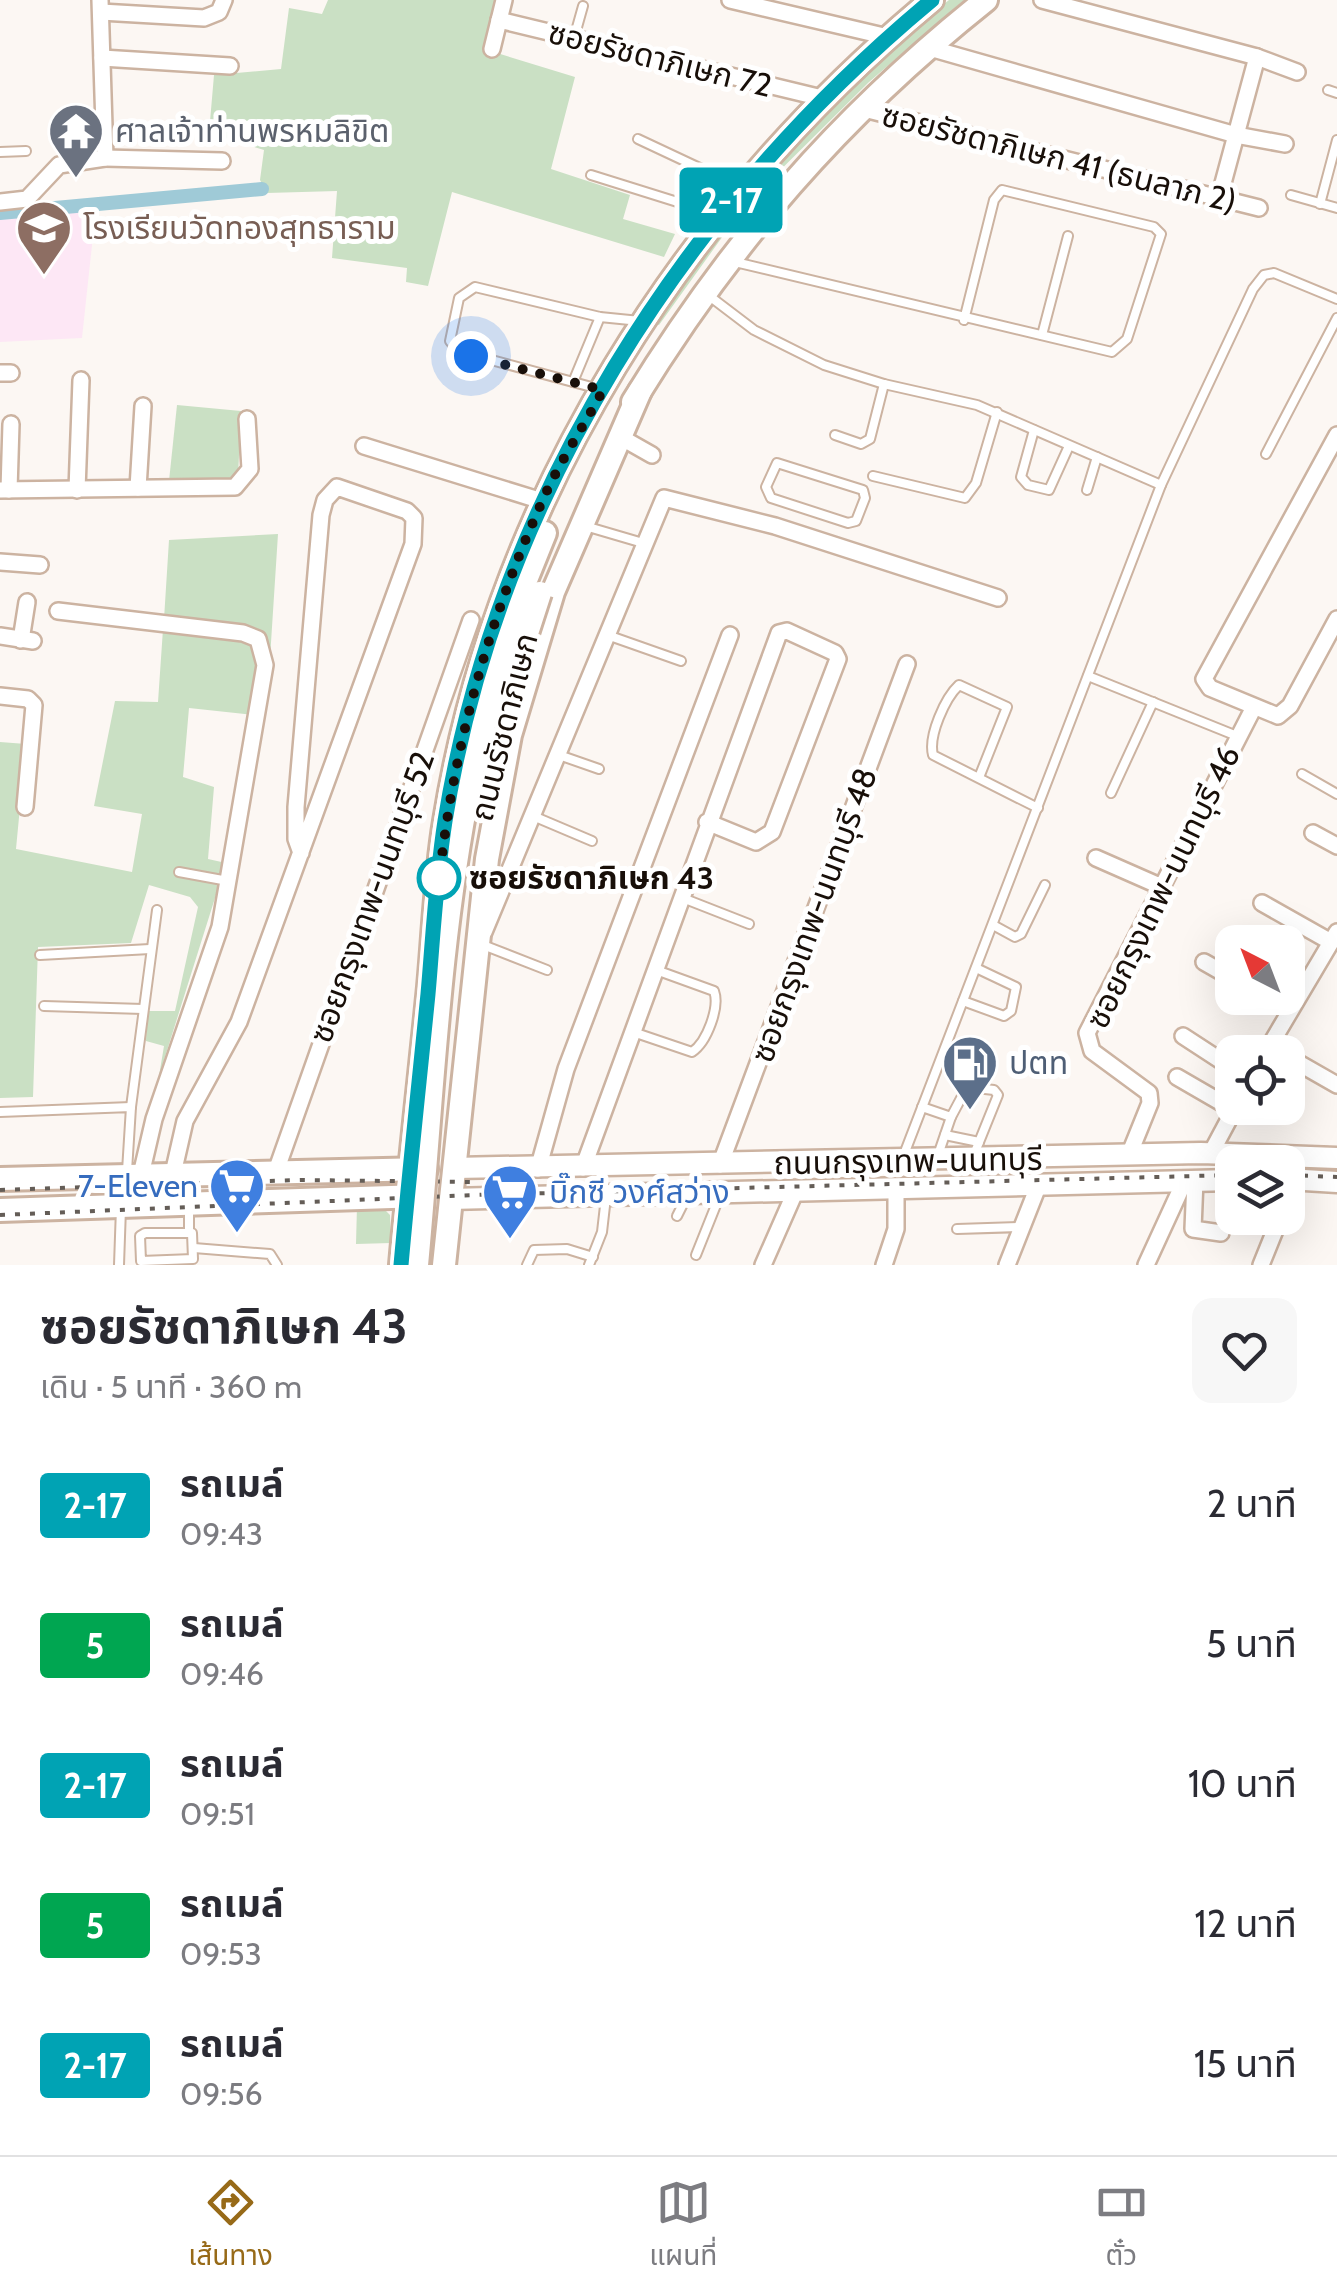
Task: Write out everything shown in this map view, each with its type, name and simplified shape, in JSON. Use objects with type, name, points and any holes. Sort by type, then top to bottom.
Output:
[{"type":"main road","name":"ถนนรัชดาภิเษก","points":[[401,1265],[445,822],[479,672],[542,501],[644,321],[719,215],[822,98],[932,0]]},
{"type":"main road","name":"ถนนรัชดาภิเษก","points":[[416,1265],[462,826],[490,696],[532,589],[582,491],[640,391],[726,260],[777,196],[860,108],[926,47],[986,0]]},
{"type":"main road","name":"ถนนรัชดาภิเษก","points":[[444,1265],[494,814],[510,734],[548,609],[640,391]]},
{"type":"main road","name":"ถนนรัชดาภิเษก","points":[[431,1265],[458,958],[473,851],[500,716],[532,589],[580,432]]},
{"type":"main road","points":[[434,936],[438,958],[453,966],[466,960],[478,943]]},
{"type":"main road","name":"ถนนกรุงเทพ-นนทบุรี","points":[[0,1179],[901,1162],[937,1160],[976,1150],[1215,1154]]},
{"type":"main road","name":"ถนนกรุงเทพ-นนทบุรี","points":[[1305,1158],[1337,1158]]},
{"type":"main road","points":[[896,1188],[901,1162]]},
{"type":"main road","name":"ถนนกรุงเทพ-นนทบุรี","points":[[0,1210],[190,1206],[407,1195],[450,1199],[1215,1180]]},
{"type":"main road","points":[[1305,1180],[1337,1182]]},
{"type":"street","points":[[105,158],[101,6],[204,18],[218,12],[224,0]]},
{"type":"street","points":[[492,49],[504,0]]},
{"type":"street","points":[[730,0],[888,37]]},
{"type":"street","points":[[1042,0],[1257,57],[1297,72]]},
{"type":"street","name":"ซอยรัชดาภิเษก 72","points":[[499,20],[822,98]]},
{"type":"street","points":[[926,47],[1236,135],[1285,144]]},
{"type":"street","points":[[1219,198],[1257,57]]},
{"type":"street","points":[[102,58],[230,66]]},
{"type":"street","name":"ซอยรัชดาภิเษก 41 (ธนลาภ 2)","points":[[860,108],[1258,208]]},
{"type":"street","points":[[0,202],[27,199],[38,192],[59,165],[105,158],[222,161]]},
{"type":"street","points":[[77,490],[81,380]]},
{"type":"street","points":[[138,488],[143,406]]},
{"type":"street","points":[[12,424],[4,490],[224,490],[244,482],[250,469],[246,419]]},
{"type":"street","name":"ซอยกรุงเทพ-นนทบุรี 46","points":[[1337,435],[1207,666],[1204,679],[1210,688],[1272,717],[1284,713],[1337,618]]},
{"type":"street","points":[[622,438],[652,455]]},
{"type":"street","points":[[364,446],[542,501]]},
{"type":"street","points":[[172,1178],[185,1121],[239,1022],[301,853],[416,529],[406,511],[337,486],[324,500],[321,515],[296,807],[296,839],[301,853]]},
{"type":"street","points":[[478,943],[610,636],[643,543],[664,498],[776,526],[998,598]]},
{"type":"street","points":[[0,562],[40,565]]},
{"type":"street","points":[[0,636],[27,641],[26,602]]},
{"type":"street","points":[[58,611],[243,633],[258,639],[266,665],[229,881],[204,980],[133,1179]]},
{"type":"street","name":"ซอยกรุงเทพ-นนทบุรี 52","points":[[275,1174],[471,620]]},
{"type":"street","points":[[583,1168],[706,822],[779,633],[786,631],[835,653],[838,659],[772,832],[756,842],[706,822]]},
{"type":"street","points":[[538,1170],[566,1069],[730,635]]},
{"type":"street","name":"ซอยกรุงเทพ-นนทบุรี 48","points":[[720,1165],[907,664]]},
{"type":"street","points":[[0,696],[28,699],[34,705],[26,807]]},
{"type":"street","name":"ซอยกรุงเทพ-นนทบุรี 46","points":[[1129,1155],[1150,1103],[1149,1092],[1092,1051],[1088,1032],[1253,708]]},
{"type":"street","points":[[1313,833],[1337,846]]},
{"type":"street","points":[[1096,858],[1162,887]]},
{"type":"street","points":[[1262,903],[1334,937],[1305,985]]},
{"type":"street","points":[[1204,962],[1215,968]]},
{"type":"street","points":[[1184,1036],[1215,1057]]},
{"type":"street","points":[[1305,1067],[1337,1085]]},
{"type":"street","points":[[1177,1077],[1215,1098]]},
{"type":"street","points":[[1211,1154],[1226,1125]]},
{"type":"street","points":[[1190,1180],[1191,1234],[1215,1234]]},
{"type":"street","points":[[1146,1265],[1190,1180]]},
{"type":"street","points":[[1006,1265],[1039,1184]]},
{"type":"street","points":[[884,1265],[896,1228],[896,1188]]},
{"type":"street","points":[[764,1265],[796,1190]]},
{"type":"street","points":[[1261,1265],[1273,1235]]},
{"type":"lane","points":[[574,38],[583,6]]},
{"type":"lane","points":[[638,138],[704,170],[738,192]]},
{"type":"lane","points":[[1320,204],[1337,140]]},
{"type":"lane","points":[[0,152],[26,150]]},
{"type":"lane","points":[[591,175],[719,215]]},
{"type":"lane","points":[[726,260],[964,320],[1108,352],[1121,349],[1158,248],[1159,231],[1002,190],[994,200],[964,320]]},
{"type":"lane","points":[[1291,196],[1337,208]]},
{"type":"lane","points":[[1042,335],[1068,236]]},
{"type":"lane","points":[[901,1162],[1162,485],[1245,306],[1264,275],[1274,273],[1337,299]]},
{"type":"lane","points":[[603,390],[458,351],[450,341],[459,298],[475,287],[600,317],[644,321]]},
{"type":"lane","points":[[704,291],[733,316],[824,365],[884,384],[950,396],[997,412],[1162,485]]},
{"type":"lane","points":[[574,382],[600,317]]},
{"type":"lane","points":[[1266,454],[1337,318]]},
{"type":"lane","points":[[835,435],[861,444],[870,439],[884,384]]},
{"type":"lane","points":[[873,476],[965,498],[976,483],[997,412]]},
{"type":"lane","points":[[1034,430],[1020,477],[1028,484],[1049,490],[1069,446]]},
{"type":"lane","points":[[1088,490],[1097,457]]},
{"type":"lane","points":[[778,463],[854,485],[865,498],[856,522],[848,523],[782,504],[772,498],[766,487],[778,463]]},
{"type":"lane","points":[[776,526],[782,504]]},
{"type":"lane","points":[[581,525],[643,543]]},
{"type":"lane","points":[[610,636],[681,661]]},
{"type":"lane","points":[[1088,676],[1238,736]]},
{"type":"lane","points":[[980,775],[1007,707],[959,685],[952,693],[931,751],[938,758],[980,775],[1002,793],[1038,808]]},
{"type":"lane","points":[[1111,792],[1152,702]]},
{"type":"lane","points":[[556,754],[598,769]]},
{"type":"lane","points":[[1302,774],[1337,794]]},
{"type":"lane","points":[[533,816],[592,841]]},
{"type":"lane","points":[[178,872],[229,881]]},
{"type":"lane","points":[[992,925],[1014,937],[1021,934],[1046,885]]},
{"type":"lane","points":[[680,897],[749,924]]},
{"type":"lane","points":[[133,1179],[132,1107],[157,910]]},
{"type":"lane","points":[[478,943],[547,970]]},
{"type":"lane","points":[[40,954],[150,949]]},
{"type":"lane","points":[[963,1001],[1004,1016],[1012,1011],[1016,987],[976,968]]},
{"type":"lane","points":[[633,1032],[692,1052],[700,1047],[716,1004],[714,991],[656,970]]},
{"type":"lane","points":[[44,1006],[143,1009]]},
{"type":"lane","points":[[937,1160],[945,1135],[951,1117],[967,1087],[994,1090],[998,1096],[976,1150],[945,1135]]},
{"type":"lane","points":[[0,1112],[132,1107]]},
{"type":"lane","points":[[922,1107],[951,1117]]},
{"type":"lane","points":[[677,1216],[688,1193]]},
{"type":"lane","points":[[696,1256],[721,1193]]},
{"type":"lane","points":[[526,1265],[534,1250],[567,1250],[591,1261],[602,1232],[606,1194]]},
{"type":"lane","points":[[189,1233],[190,1206]]},
{"type":"lane","points":[[120,1265],[121,1208]]},
{"type":"lane","points":[[957,1229],[1022,1227]]},
{"type":"lane","points":[[189,1233],[194,1235],[194,1248],[191,1261],[141,1260],[142,1234],[189,1233]]},
{"type":"lane","points":[[194,1248],[270,1254],[278,1265]]},
{"type":"shaded area","name":"โรงเรียนวัดทองสุทธาราม","points":[[96,208],[82,338],[0,342],[0,217]]},
{"type":"green space","points":[[328,0],[495,0],[484,49],[575,77],[551,169],[630,195],[623,219],[675,234],[664,257],[452,192],[428,286],[406,282],[407,268],[332,258],[337,191],[267,193],[260,180],[264,150],[209,133],[214,75],[281,69],[289,8],[322,14]]},
{"type":"green space","points":[[949,0],[964,0],[869,82],[746,204],[659,325],[655,324],[720,235],[790,150],[865,72]]},
{"type":"green space","points":[[177,405],[241,411],[238,477],[220,484],[169,481]]},
{"type":"green space","points":[[278,534],[270,658],[263,638],[164,619],[169,540]]},
{"type":"green space","points":[[163,629],[238,637],[259,651],[254,715],[189,708],[183,777],[214,787],[208,859],[226,863],[159,1076],[164,1046],[146,1041],[147,1011],[175,1011],[198,907],[190,897],[149,885],[131,943],[38,947],[33,1097],[0,1098],[0,742],[26,744],[16,849],[132,872],[142,814],[94,806],[115,701],[158,702]]},
{"type":"green space","points":[[357,1206],[383,1208],[390,1215],[391,1243],[356,1244]]},
{"type":"waterway","points":[[0,213],[262,189]]},
{"type":"railway","points":[[0,1215],[474,1195],[1215,1175]]},
{"type":"railway","points":[[1305,1176],[1337,1177]]},
{"type":"railway","points":[[0,1190],[301,1180],[475,1182]]},
{"type":"bus line","name":"2-17","points":[[401,1265],[445,822],[483,656],[542,501],[622,356],[719,215],[822,98],[932,0]]},
{"type":"place","name":"ศาลเจ้าท่านพรหมลิขิต","points":[[76,180]]},
{"type":"place","name":"โรงเรียนวัดทองสุทธาราม","points":[[44,277]]},
{"type":"place","name":"ซอยรัชดาภิเษก 43","points":[[439,878]]},
{"type":"place","name":"ปตท","points":[[970,1112]]},
{"type":"place","name":"7-Eleven","points":[[237,1235]]},
{"type":"place","name":"บิ๊กซี วงศ์สว่าง","points":[[510,1241]]},
{"type":"route","points":[[439,878],[438,892],[445,822],[490,634],[542,501],[603,390],[471,356]]}]
